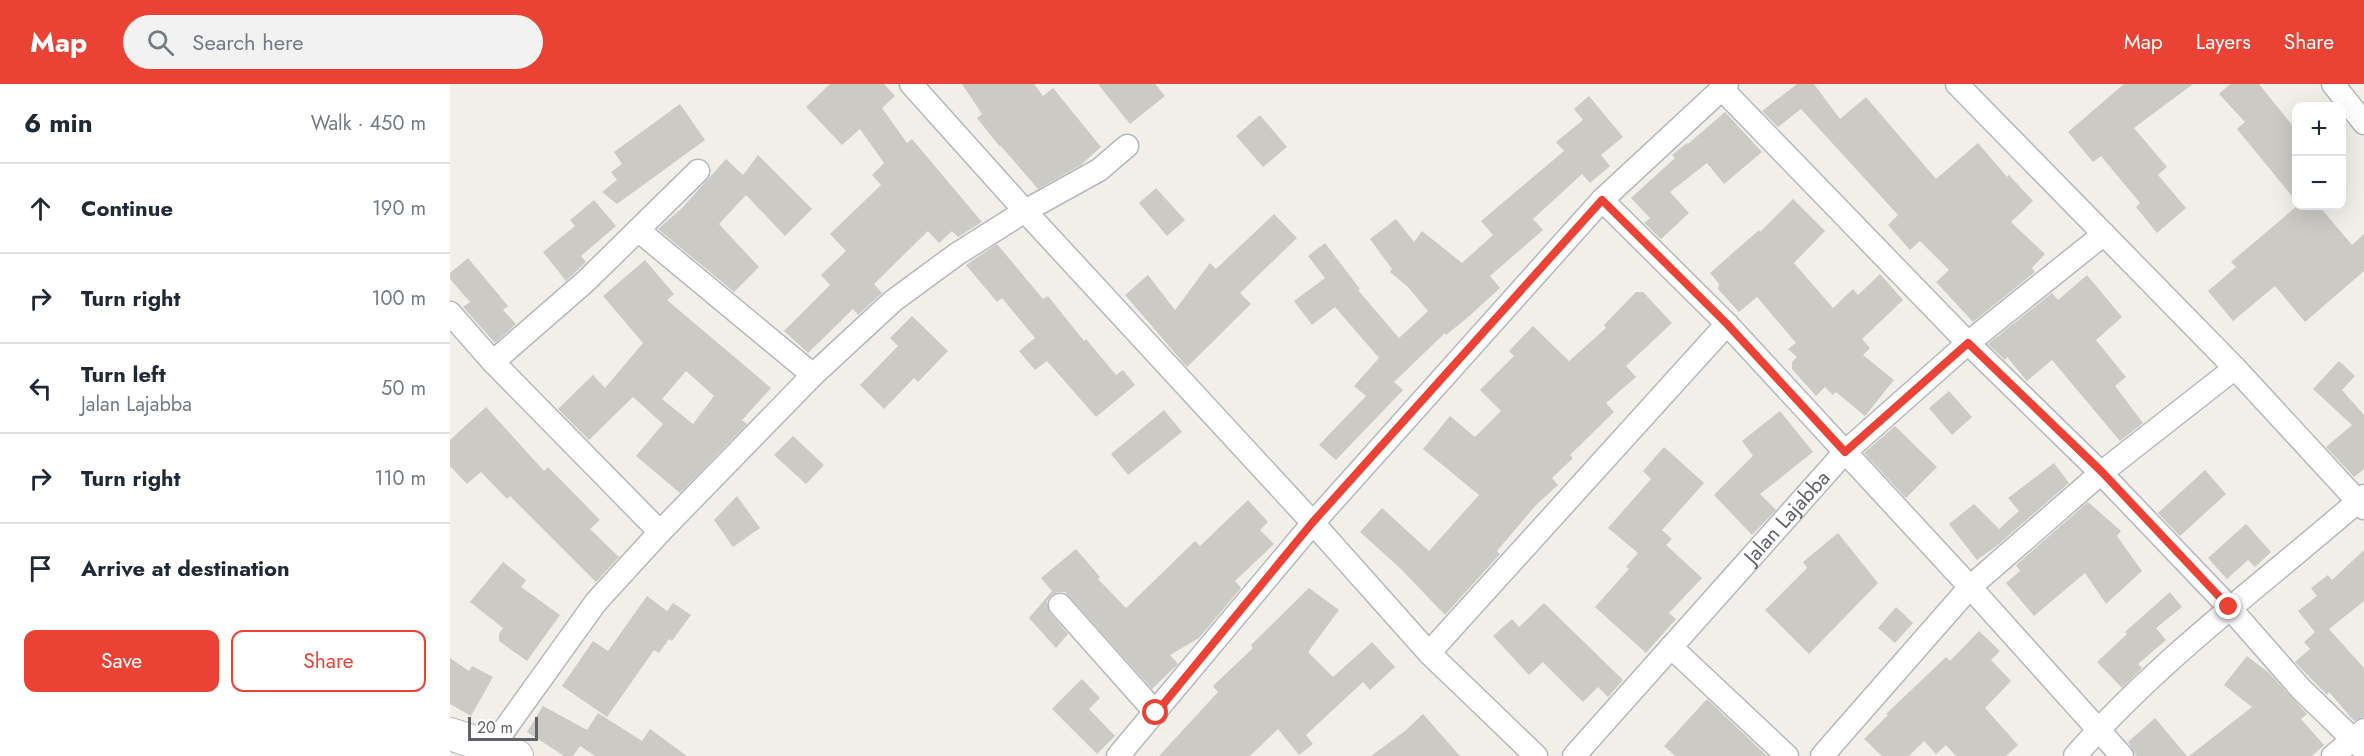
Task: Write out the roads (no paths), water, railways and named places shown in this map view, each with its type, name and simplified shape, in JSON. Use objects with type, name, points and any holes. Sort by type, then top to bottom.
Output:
[{"type":"street","points":[[911,84],[1024,211],[1429,653],[1536,756]]},
{"type":"street","points":[[1957,84],[2362,501],[2229,607],[2099,729],[2075,756]]},
{"type":"street","points":[[2333,84],[2364,123]]},
{"type":"street","points":[[1118,756],[1312,523],[1602,200],[1724,86],[1968,343],[2102,472],[2229,607],[2301,689],[2360,740],[2333,756]]},
{"type":"street","points":[[450,734],[505,751],[596,602],[660,532],[813,375],[893,301],[957,254],[1024,211],[1091,174],[1127,146]]},
{"type":"street","points":[[493,362],[586,281],[698,171]]},
{"type":"street","points":[[1602,200],[1727,324],[1970,587],[2122,756]]},
{"type":"street","points":[[638,230],[813,375]]},
{"type":"street","name":"Jalan Lajabba","points":[[1574,756],[1845,452],[1968,343],[2104,234]]},
{"type":"street","points":[[450,313],[493,362],[660,532]]},
{"type":"street","points":[[1429,653],[1727,324]]},
{"type":"street","points":[[1822,756],[1970,587],[2102,472],[2235,368]]},
{"type":"street","points":[[1060,605],[1156,713]]},
{"type":"street","points":[[1671,647],[1787,756]]}]
